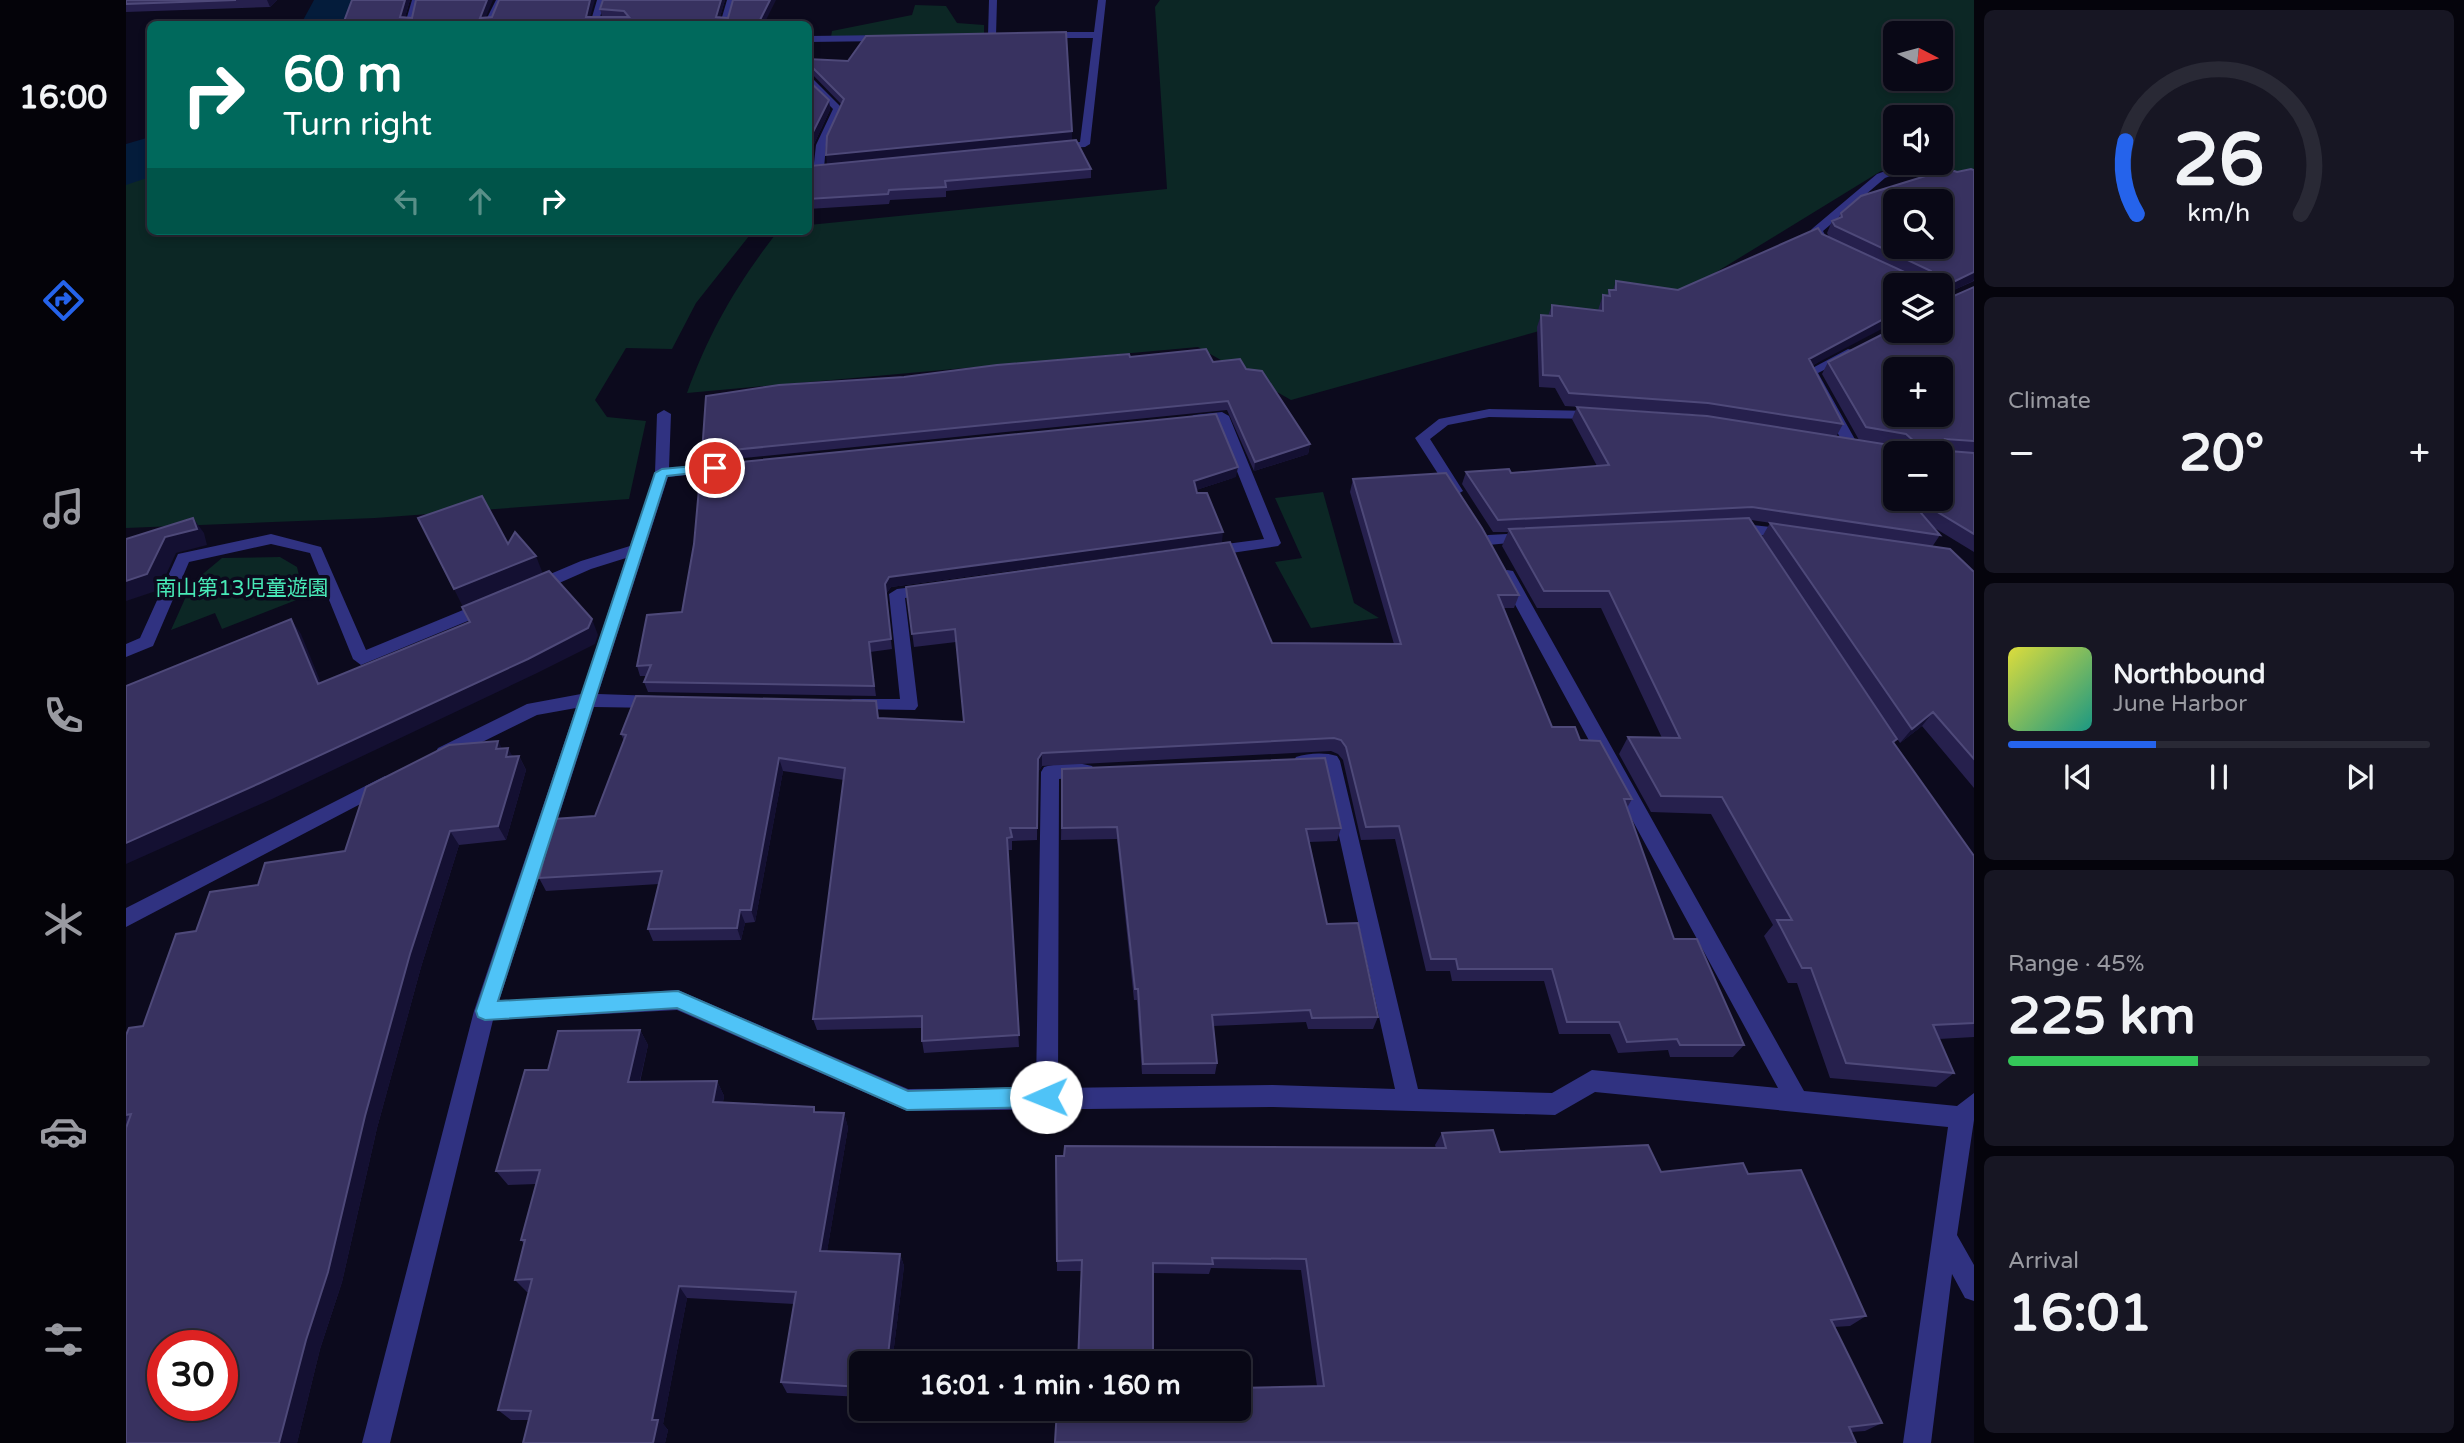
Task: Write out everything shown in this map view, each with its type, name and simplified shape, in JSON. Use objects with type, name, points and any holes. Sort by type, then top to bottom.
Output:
[{"type":"street","points":[[410,21],[416,0]]},
{"type":"street","points":[[490,21],[500,0]]},
{"type":"street","points":[[598,21],[601,0]]},
{"type":"street","points":[[725,21],[731,0]]},
{"type":"street","points":[[992,36],[993,0]]},
{"type":"street","points":[[1045,148],[1085,144],[1102,0]]},
{"type":"street","points":[[1032,36],[1098,34]]},
{"type":"street","points":[[979,36],[1005,36]]},
{"type":"street","points":[[812,39],[901,38]]},
{"type":"street","points":[[812,81],[838,109],[821,145],[818,172],[845,169]]},
{"type":"street","points":[[812,89],[820,90]]},
{"type":"street","points":[[812,145],[821,145]]},
{"type":"street","points":[[1846,252],[1822,241],[1817,230],[1881,176],[1897,170],[1974,176]]},
{"type":"street","points":[[1850,444],[1811,372],[1859,346]]},
{"type":"street","points":[[1466,506],[1422,438],[1444,422],[1489,413],[1562,412],[1618,416]]},
{"type":"street","points":[[376,1443],[485,1011],[585,700],[662,473],[664,414]]},
{"type":"street","points":[[1181,420],[1222,416],[1273,543],[1193,554]]},
{"type":"street","points":[[662,473],[744,465]]},
{"type":"street","points":[[1745,527],[1761,551]]},
{"type":"street","points":[[1718,529],[1745,527],[1800,536]]},
{"type":"street","points":[[1542,538],[1491,547],[1797,1099]]},
{"type":"street","points":[[126,651],[147,642],[183,558],[271,539],[316,550],[361,659],[499,601]]},
{"type":"street","points":[[524,591],[586,565],[635,550]]},
{"type":"street","points":[[842,705],[909,706],[897,594],[951,587]]},
{"type":"street","points":[[423,764],[533,709],[585,700],[680,702]]},
{"type":"street","points":[[1278,763],[1331,761],[1409,1100]]},
{"type":"street","points":[[1046,1097],[1050,772],[1103,770]]},
{"type":"street","points":[[126,918],[399,776]]},
{"type":"street","points":[[485,1011],[678,1000],[907,1100],[1046,1097],[1555,1104],[1592,1081],[1967,1111],[1945,1237],[1917,1443]]},
{"type":"street","points":[[1945,1237],[1974,1289]]},
{"type":"green space","points":[[1160,0],[1974,0],[1974,177],[1943,175],[1953,175],[1953,105],[1883,105],[1883,171],[1687,290],[1291,400],[1198,347],[687,393],[726,308],[775,235],[812,235],[812,225],[1167,189],[1155,7]]},
{"type":"green space","points":[[915,5],[946,6],[957,23],[984,25],[984,34],[831,37],[832,31],[912,15]]},
{"type":"green space","points":[[147,170],[147,235],[750,235],[696,303],[672,349],[626,348],[595,400],[607,417],[646,421],[629,499],[375,518],[126,528],[126,173]]},
{"type":"green space","points":[[1323,492],[1354,603],[1379,618],[1311,628],[1275,562],[1302,558],[1275,498]]},
{"type":"green space","name":"南山第13児童遊園","points":[[280,557],[297,567],[304,597],[222,629],[215,613],[171,630],[192,583],[222,558]]},
{"type":"building","points":[[126,0],[236,0],[126,4]]},
{"type":"building","points":[[352,0],[405,0],[400,17],[412,18],[416,0],[487,0],[480,18],[492,17],[499,0],[590,0],[586,17],[629,17],[624,11],[600,9],[603,0],[721,0],[716,17],[728,18],[733,0],[770,0],[760,21],[344,21]]},
{"type":"building","points":[[1066,32],[1072,131],[826,155],[827,136],[844,99],[812,67],[812,59],[848,61],[866,36]]},
{"type":"building","points":[[812,84],[829,100],[812,134]]},
{"type":"building","points":[[1076,140],[1091,169],[945,181],[946,187],[889,190],[888,194],[812,199],[812,166]]},
{"type":"building","points":[[1974,170],[1974,272],[1953,282],[1953,273],[1931,271],[1905,259],[1953,259],[1953,189],[1884,189],[1929,175],[1953,175],[1953,171]]},
{"type":"building","points":[[1883,189],[1883,248],[1835,226],[1832,221],[1842,217],[1841,213],[1861,196]]},
{"type":"building","points":[[1818,228],[1822,234],[1906,273],[1883,273],[1883,319],[1809,359],[1843,424],[1708,403],[1569,393],[1559,376],[1543,375],[1541,315],[1552,316],[1552,305],[1603,311],[1603,295],[1610,296],[1609,290],[1616,290],[1616,281],[1678,290]]},
{"type":"building","points":[[1974,287],[1974,441],[1914,441],[1906,434],[1866,427],[1828,362],[1883,334],[1883,343],[1953,343],[1953,296]]},
{"type":"building","points":[[1206,349],[1213,362],[1240,359],[1246,369],[1262,371],[1310,444],[1255,462],[1228,401],[702,453],[706,396],[779,385],[904,377],[997,365],[1129,354],[1130,357]]},
{"type":"building","points":[[1577,407],[1707,416],[1883,444],[1883,511],[1919,511],[1940,535],[1752,507],[1498,520],[1466,472],[1509,469],[1511,473],[1609,465]]},
{"type":"building","points":[[1216,414],[1238,467],[1194,481],[1197,493],[1207,493],[1223,532],[889,577],[885,584],[891,639],[869,642],[874,686],[644,682],[651,665],[637,666],[647,615],[682,612],[694,544],[701,466]]},
{"type":"building","points":[[1953,451],[1974,453],[1974,534],[1936,511],[1953,511]]},
{"type":"building","points":[[1446,473],[1482,528],[1519,595],[1498,595],[1552,727],[1575,727],[1580,740],[1600,741],[1632,799],[1624,799],[1674,939],[1697,939],[1744,1045],[1680,1045],[1677,1039],[1627,1042],[1619,1022],[1567,1022],[1552,969],[1458,969],[1456,959],[1431,959],[1399,826],[1366,827],[1346,747],[1341,740],[1334,738],[1042,753],[1038,759],[1037,828],[1010,828],[1012,837],[1007,838],[1019,1035],[922,1041],[922,1016],[813,1019],[845,768],[779,758],[751,910],[740,910],[737,928],[648,929],[662,871],[539,878],[554,819],[595,816],[626,735],[621,734],[636,696],[876,701],[878,718],[964,722],[955,629],[912,634],[906,587],[1230,542],[1272,643],[1401,644],[1353,479]]},
{"type":"building","points":[[482,496],[508,544],[515,532],[536,556],[454,589],[418,518]]},
{"type":"building","points":[[193,518],[197,529],[165,537],[147,574],[126,581],[126,539]]},
{"type":"building","points":[[1749,518],[1897,739],[1893,742],[1974,856],[1974,1023],[1933,1025],[1954,1073],[1846,1063],[1811,968],[1802,968],[1777,920],[1792,920],[1722,797],[1661,796],[1628,737],[1680,738],[1609,591],[1544,591],[1509,529]]},
{"type":"building","points":[[1770,523],[1950,549],[1974,572],[1974,759],[1933,712],[1912,729]]},
{"type":"building","points":[[549,571],[592,619],[588,628],[528,659],[126,843],[126,686],[291,619],[318,684],[470,622],[462,607]]},
{"type":"building","points":[[498,741],[496,749],[508,748],[506,757],[519,756],[498,826],[450,831],[410,954],[365,1116],[328,1272],[306,1340],[279,1443],[126,1443],[126,1128],[131,1114],[126,1115],[126,1035],[129,1028],[143,1026],[176,934],[196,931],[210,892],[258,885],[265,863],[345,851],[366,787],[449,745]]},
{"type":"building","points":[[1325,758],[1341,828],[1306,829],[1327,924],[1358,923],[1378,1017],[1312,1018],[1310,1010],[1212,1015],[1217,1063],[1143,1064],[1138,989],[1135,989],[1117,827],[1062,828],[1062,769]]},
{"type":"building","points":[[640,1030],[628,1082],[717,1081],[713,1102],[814,1107],[814,1112],[844,1113],[820,1251],[900,1254],[888,1351],[849,1351],[849,1386],[781,1382],[796,1292],[679,1286],[652,1420],[658,1420],[653,1443],[523,1443],[531,1411],[498,1410],[532,1279],[515,1280],[525,1240],[521,1240],[540,1170],[496,1171],[525,1070],[548,1070],[558,1031]]},
{"type":"building","points":[[1493,1130],[1500,1152],[1648,1145],[1661,1172],[1743,1163],[1748,1174],[1801,1170],[1866,1316],[1831,1320],[1882,1423],[1849,1427],[1856,1443],[1055,1442],[1056,1421],[1251,1421],[1251,1388],[1324,1386],[1306,1259],[1212,1258],[1213,1264],[1153,1263],[1153,1351],[1078,1351],[1082,1260],[1057,1261],[1056,1156],[1064,1156],[1065,1146],[1446,1148],[1442,1133]]},
{"type":"waterway","points":[[325,21],[330,9],[338,0]]},
{"type":"waterway","points":[[126,168],[147,156]]},
{"type":"route","points":[[715,468],[662,473],[585,700],[485,1011],[678,1000],[907,1100],[1046,1097]]}]
